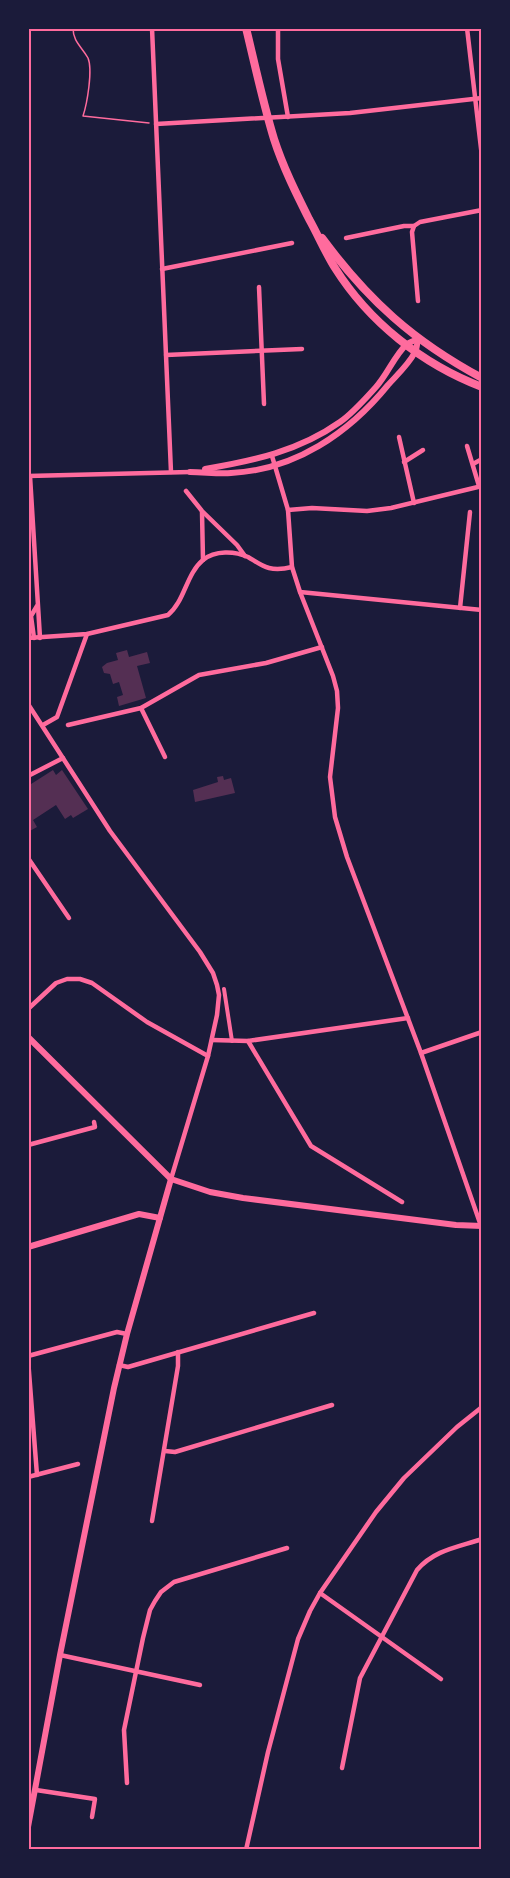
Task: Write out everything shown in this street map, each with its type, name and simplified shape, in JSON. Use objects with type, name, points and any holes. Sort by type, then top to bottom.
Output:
[{"type":"main road","points":[[246,28],[274,138],[292,187],[331,261],[351,291],[406,345],[438,367],[482,387]]},
{"type":"main road","points":[[311,222],[360,285],[388,314],[418,339],[482,378]]},
{"type":"street","points":[[152,28],[171,472]]},
{"type":"street","points":[[278,28],[278,59],[288,117]]},
{"type":"street","points":[[467,28],[482,157]]},
{"type":"street","points":[[156,123],[350,113],[482,98]]},
{"type":"street","points":[[346,238],[414,226],[420,222],[482,210]]},
{"type":"street","points":[[414,226],[412,232],[418,301]]},
{"type":"street","points":[[162,269],[292,243]]},
{"type":"street","points":[[259,287],[264,404]]},
{"type":"street","points":[[202,511],[202,560],[171,612],[87,634],[34,638],[31,616],[38,603],[29,476],[190,471],[244,463],[272,456],[297,446],[341,422],[380,383],[406,345],[418,339]]},
{"type":"street","points":[[190,471],[230,473],[276,466],[309,452],[345,429],[376,400],[415,352],[418,339]]},
{"type":"street","points":[[166,355],[302,349]]},
{"type":"street","points":[[399,437],[414,502]]},
{"type":"street","points":[[288,510],[312,508],[367,511],[391,508],[480,486],[467,446]]},
{"type":"street","points":[[404,462],[423,450]]},
{"type":"street","points":[[28,1037],[171,1179],[210,1192],[243,1198],[481,1227],[421,1053],[347,857],[335,817],[330,777],[338,708],[337,692],[292,567],[288,510],[272,456]]},
{"type":"street","points":[[473,464],[482,459]]},
{"type":"street","points":[[186,490],[202,511],[245,556]]},
{"type":"street","points":[[460,608],[470,512]]},
{"type":"street","points":[[202,560],[220,553],[245,556],[276,570],[292,567]]},
{"type":"street","points":[[300,592],[482,610]]},
{"type":"street","points":[[43,725],[57,717],[87,634]]},
{"type":"street","points":[[68,725],[141,708],[200,675],[266,663],[322,646]]},
{"type":"street","points":[[28,704],[110,831],[200,952],[213,973],[219,995],[208,1056],[119,1365],[60,1655],[28,1827]]},
{"type":"street","points":[[141,708],[165,757]]},
{"type":"street","points":[[28,776],[63,758]]},
{"type":"street","points":[[28,858],[69,918]]},
{"type":"street","points":[[28,1009],[56,983],[67,979],[81,979],[92,983],[147,1022],[208,1056]]},
{"type":"street","points":[[224,989],[232,1041]]},
{"type":"street","points":[[212,1040],[248,1041],[408,1018]]},
{"type":"street","points":[[421,1053],[482,1032]]},
{"type":"street","points":[[248,1041],[311,1146],[402,1202]]},
{"type":"street","points":[[28,1145],[95,1127],[94,1122]]},
{"type":"street","points":[[28,1247],[135,1215],[142,1214],[160,1218]]},
{"type":"street","points":[[119,1365],[128,1367],[314,1313]]},
{"type":"street","points":[[37,1475],[28,1358],[117,1332],[127,1334]]},
{"type":"street","points":[[152,1521],[165,1451],[178,1366],[178,1352]]},
{"type":"street","points":[[165,1451],[175,1452],[332,1405]]},
{"type":"street","points":[[246,1850],[268,1752],[298,1639],[310,1611],[376,1512],[404,1478],[457,1426],[482,1407]]},
{"type":"street","points":[[28,1477],[78,1464]]},
{"type":"street","points":[[342,1768],[360,1678],[417,1570],[425,1560],[438,1553],[482,1539]]},
{"type":"street","points":[[127,1783],[124,1730],[150,1610],[161,1592],[174,1582],[288,1548]]},
{"type":"street","points":[[320,1593],[441,1679]]},
{"type":"street","points":[[60,1655],[200,1686]]},
{"type":"street","points":[[36,1790],[95,1799],[92,1817]]},
{"type":"path","points":[[73,28],[75,40],[89,63],[88,101],[83,116],[156,123]]},
{"type":"building","points":[[127,650],[129,657],[147,652],[150,663],[137,666],[146,698],[119,706],[117,697],[123,695],[119,682],[113,684],[110,674],[104,673],[102,667],[118,660],[116,653]]},
{"type":"building","points":[[53,770],[56,775],[62,770],[88,809],[73,818],[71,815],[65,819],[56,805],[33,820],[37,827],[28,832],[28,786]]},
{"type":"building","points":[[223,776],[224,780],[231,778],[235,793],[195,802],[193,790],[218,782],[217,777]]}]
